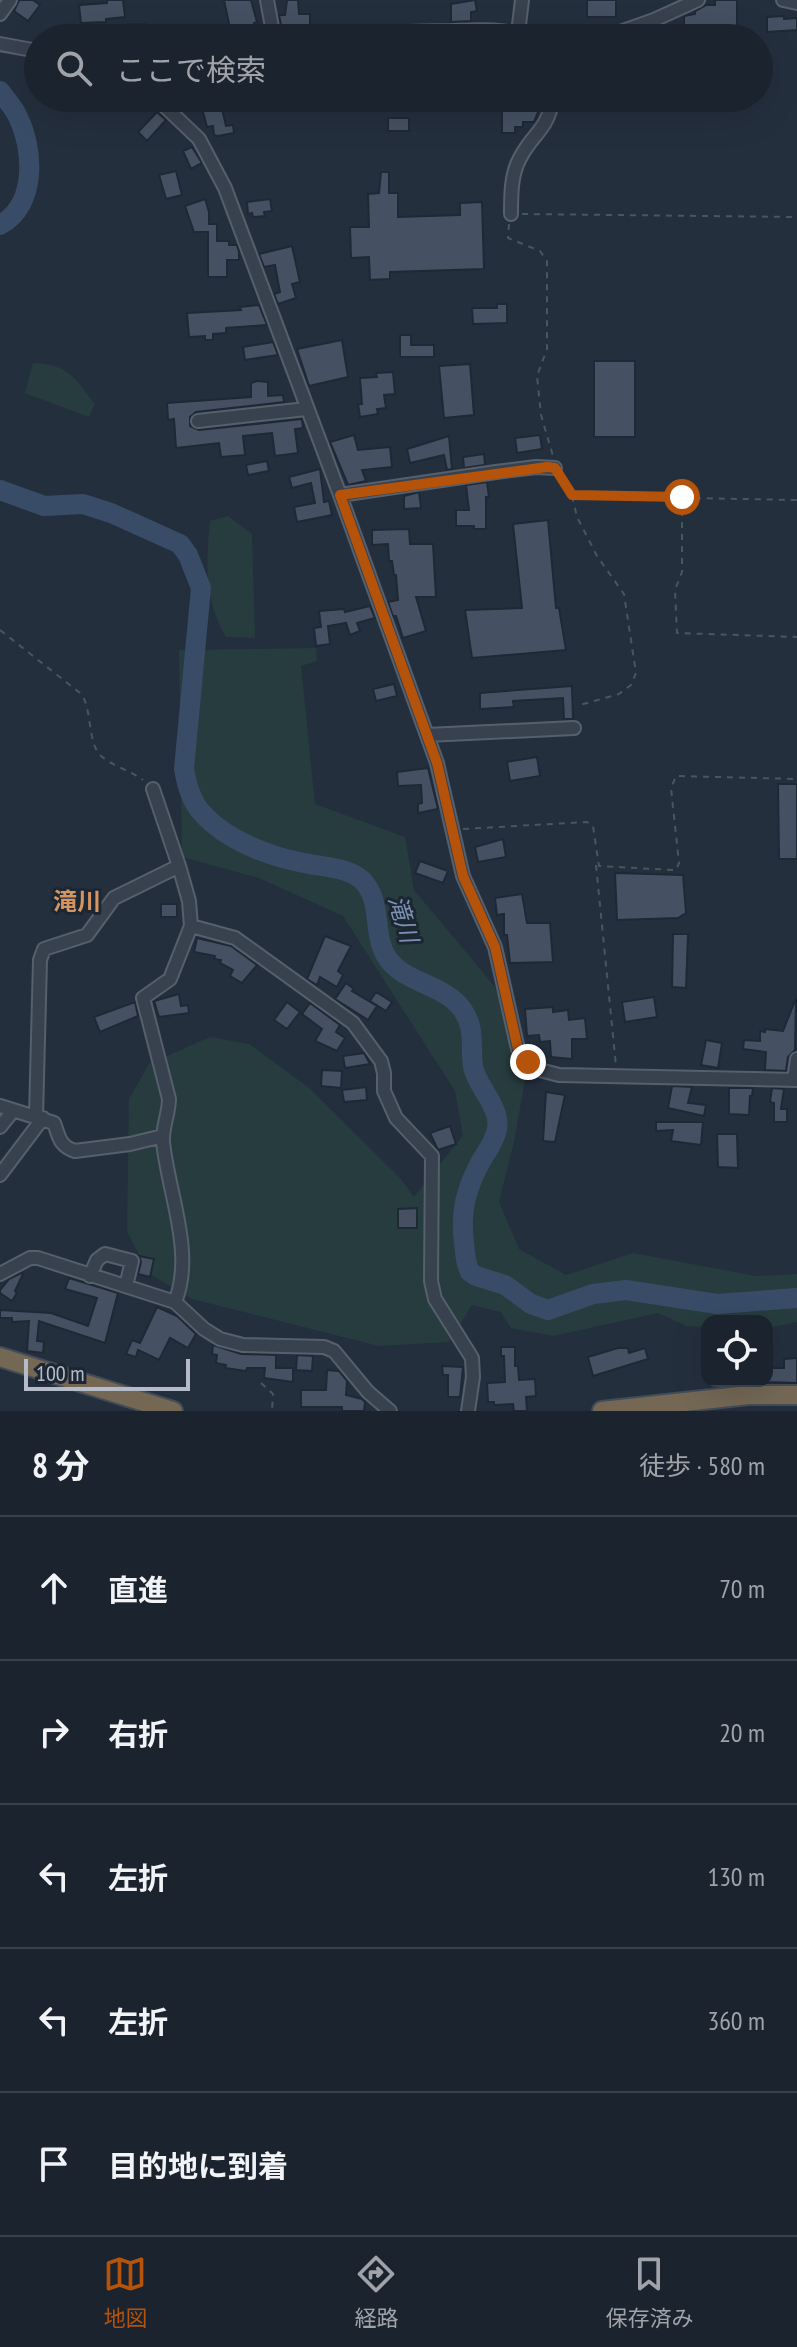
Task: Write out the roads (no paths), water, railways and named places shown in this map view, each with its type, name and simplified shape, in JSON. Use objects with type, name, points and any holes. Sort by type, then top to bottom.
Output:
[{"type":"highway","points":[[0,1357],[173,1411]]},
{"type":"highway","points":[[602,1411],[749,1395],[797,1395]]},
{"type":"street","points":[[0,14],[10,0]]},
{"type":"street","points":[[267,0],[271,24]]},
{"type":"street","points":[[522,0],[523,24]]},
{"type":"street","points":[[643,24],[698,0]]},
{"type":"street","points":[[783,0],[797,3]]},
{"type":"street","points":[[0,44],[24,48]]},
{"type":"street","points":[[171,112],[199,139],[212,160],[340,495],[444,787],[463,876],[495,947],[518,1049],[536,1069],[559,1075],[795,1080],[797,1059]]},
{"type":"street","points":[[511,214],[515,170],[520,157],[547,122],[550,112]]},
{"type":"street","points":[[198,421],[306,409]]},
{"type":"street","points":[[340,495],[496,472],[555,468]]},
{"type":"street","points":[[427,735],[574,728]]},
{"type":"street","points":[[153,789],[189,901],[191,926],[170,979],[143,998],[169,1099],[169,1114],[163,1136],[165,1162],[179,1226],[181,1274],[175,1302]]},
{"type":"street","points":[[0,1175],[39,1117],[40,960],[44,949],[87,935],[114,898],[179,866]]},
{"type":"street","points":[[191,926],[235,938],[353,1023],[381,1061],[384,1091],[396,1118],[432,1156],[431,1281],[435,1299],[472,1358],[473,1377],[468,1411]]},
{"type":"street","points":[[0,1127],[6,1109],[39,1117],[54,1123],[60,1141],[75,1151],[163,1136]]},
{"type":"street","points":[[90,1276],[97,1260],[105,1254],[132,1261],[126,1286]]},
{"type":"street","points":[[0,1274],[30,1258],[38,1258],[175,1302],[204,1329],[220,1339],[243,1345],[313,1345],[334,1351],[368,1392],[390,1411]]},
{"type":"waterway","name":"滝川","points":[[0,91],[18,117],[29,160],[29,176],[21,204],[0,225]]},
{"type":"waterway","name":"滝川","points":[[0,490],[44,506],[83,504],[180,544],[188,555],[201,588],[184,769],[195,803],[212,823],[249,846],[291,860],[342,870],[362,880],[373,898],[380,940],[388,959],[405,974],[445,994],[462,1009],[471,1030],[475,1075],[496,1113],[497,1121],[494,1137],[465,1200],[463,1231],[470,1272],[505,1285],[531,1304],[548,1310],[593,1294],[626,1290],[717,1304],[797,1298]]},
{"type":"district","name":"滝川","points":[[77,902]]}]
